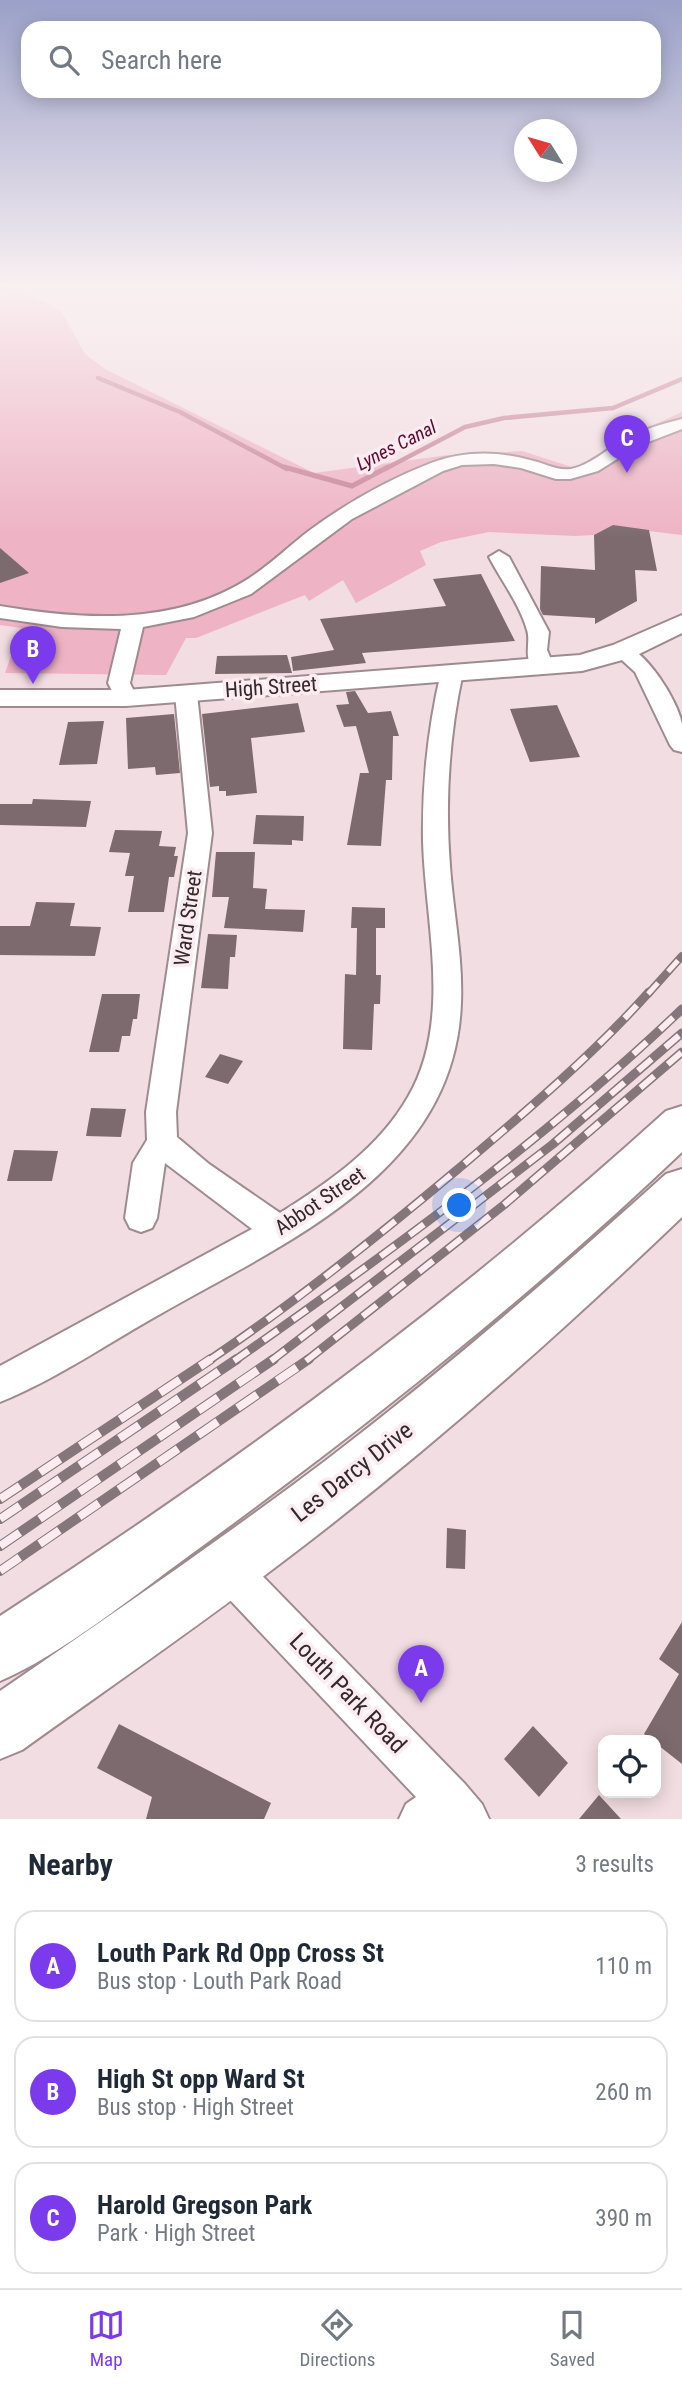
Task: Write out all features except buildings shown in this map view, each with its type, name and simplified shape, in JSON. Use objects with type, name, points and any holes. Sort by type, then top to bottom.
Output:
[{"type":"highway","points":[[0,1651],[187,1525],[458,1317],[578,1219],[682,1124]]},
{"type":"highway","name":"Les Darcy Drive","points":[[0,1728],[227,1568],[439,1403],[569,1294],[682,1188]]},
{"type":"highway","points":[[187,1525],[227,1568]]},
{"type":"main road","name":"High Street","points":[[0,698],[126,698],[582,663],[682,606]]},
{"type":"main road","points":[[621,643],[682,615]]},
{"type":"main road","name":"High Street","points":[[621,643],[682,623]]},
{"type":"street","points":[[0,612],[63,620],[133,624],[213,603],[245,590],[338,519],[452,462],[482,459],[511,461],[536,467],[551,475],[577,473],[604,461],[639,439],[682,424]]},
{"type":"street","points":[[499,557],[539,632],[536,650],[542,664]]},
{"type":"street","points":[[126,698],[119,683],[133,624]]},
{"type":"street","points":[[621,643],[644,669],[681,741]]},
{"type":"street","name":"Abbot Street","points":[[0,1385],[279,1230],[339,1192],[390,1146],[411,1118],[439,1060],[447,1005],[437,864],[437,762],[452,672]]},
{"type":"street","name":"Ward Street","points":[[141,1218],[149,1163],[162,1142],[161,1112],[200,833],[186,694]]},
{"type":"street","points":[[162,1142],[198,1173],[279,1230]]},
{"type":"street","name":"Louth Park Road","points":[[227,1568],[446,1812]]},
{"type":"shaded area","points":[[0,367],[102,367],[314,473],[448,455],[522,451],[575,468],[629,436],[682,412],[682,535],[614,527],[594,535],[489,532],[441,542],[420,551],[426,565],[356,603],[343,580],[309,601],[305,595],[196,638],[186,638],[166,675],[5,673],[21,628],[0,625]]},
{"type":"waterway","name":"Lynes Canal","points":[[98,378],[180,412],[287,469]]},
{"type":"waterway","name":"Lynes Canal","points":[[385,469],[465,427],[504,418],[613,408],[682,379]]},
{"type":"waterway","name":"Lynes Canal","points":[[284,467],[352,486],[388,467]]},
{"type":"railway","points":[[648,994],[682,956]]},
{"type":"railway","points":[[208,1361],[336,1268],[458,1169],[580,1062],[649,992]]},
{"type":"railway","points":[[234,1361],[465,1193],[576,1104],[682,1009]]},
{"type":"railway","points":[[271,1361],[553,1144],[682,1033]]},
{"type":"railway","points":[[306,1361],[505,1204],[682,1052]]},
{"type":"railway","points":[[0,1519],[237,1359]]},
{"type":"railway","points":[[0,1546],[274,1359]]},
{"type":"railway","points":[[0,1571],[309,1359]]},
{"type":"railway","points":[[0,1499],[208,1361]]},
{"type":"place","name":"Harold Gregson Park","points":[[627,473]]},
{"type":"place","name":"High St opp Ward St","points":[[33,684]]},
{"type":"place","name":"Louth Park Rd Opp Cross St","points":[[421,1703]]}]
